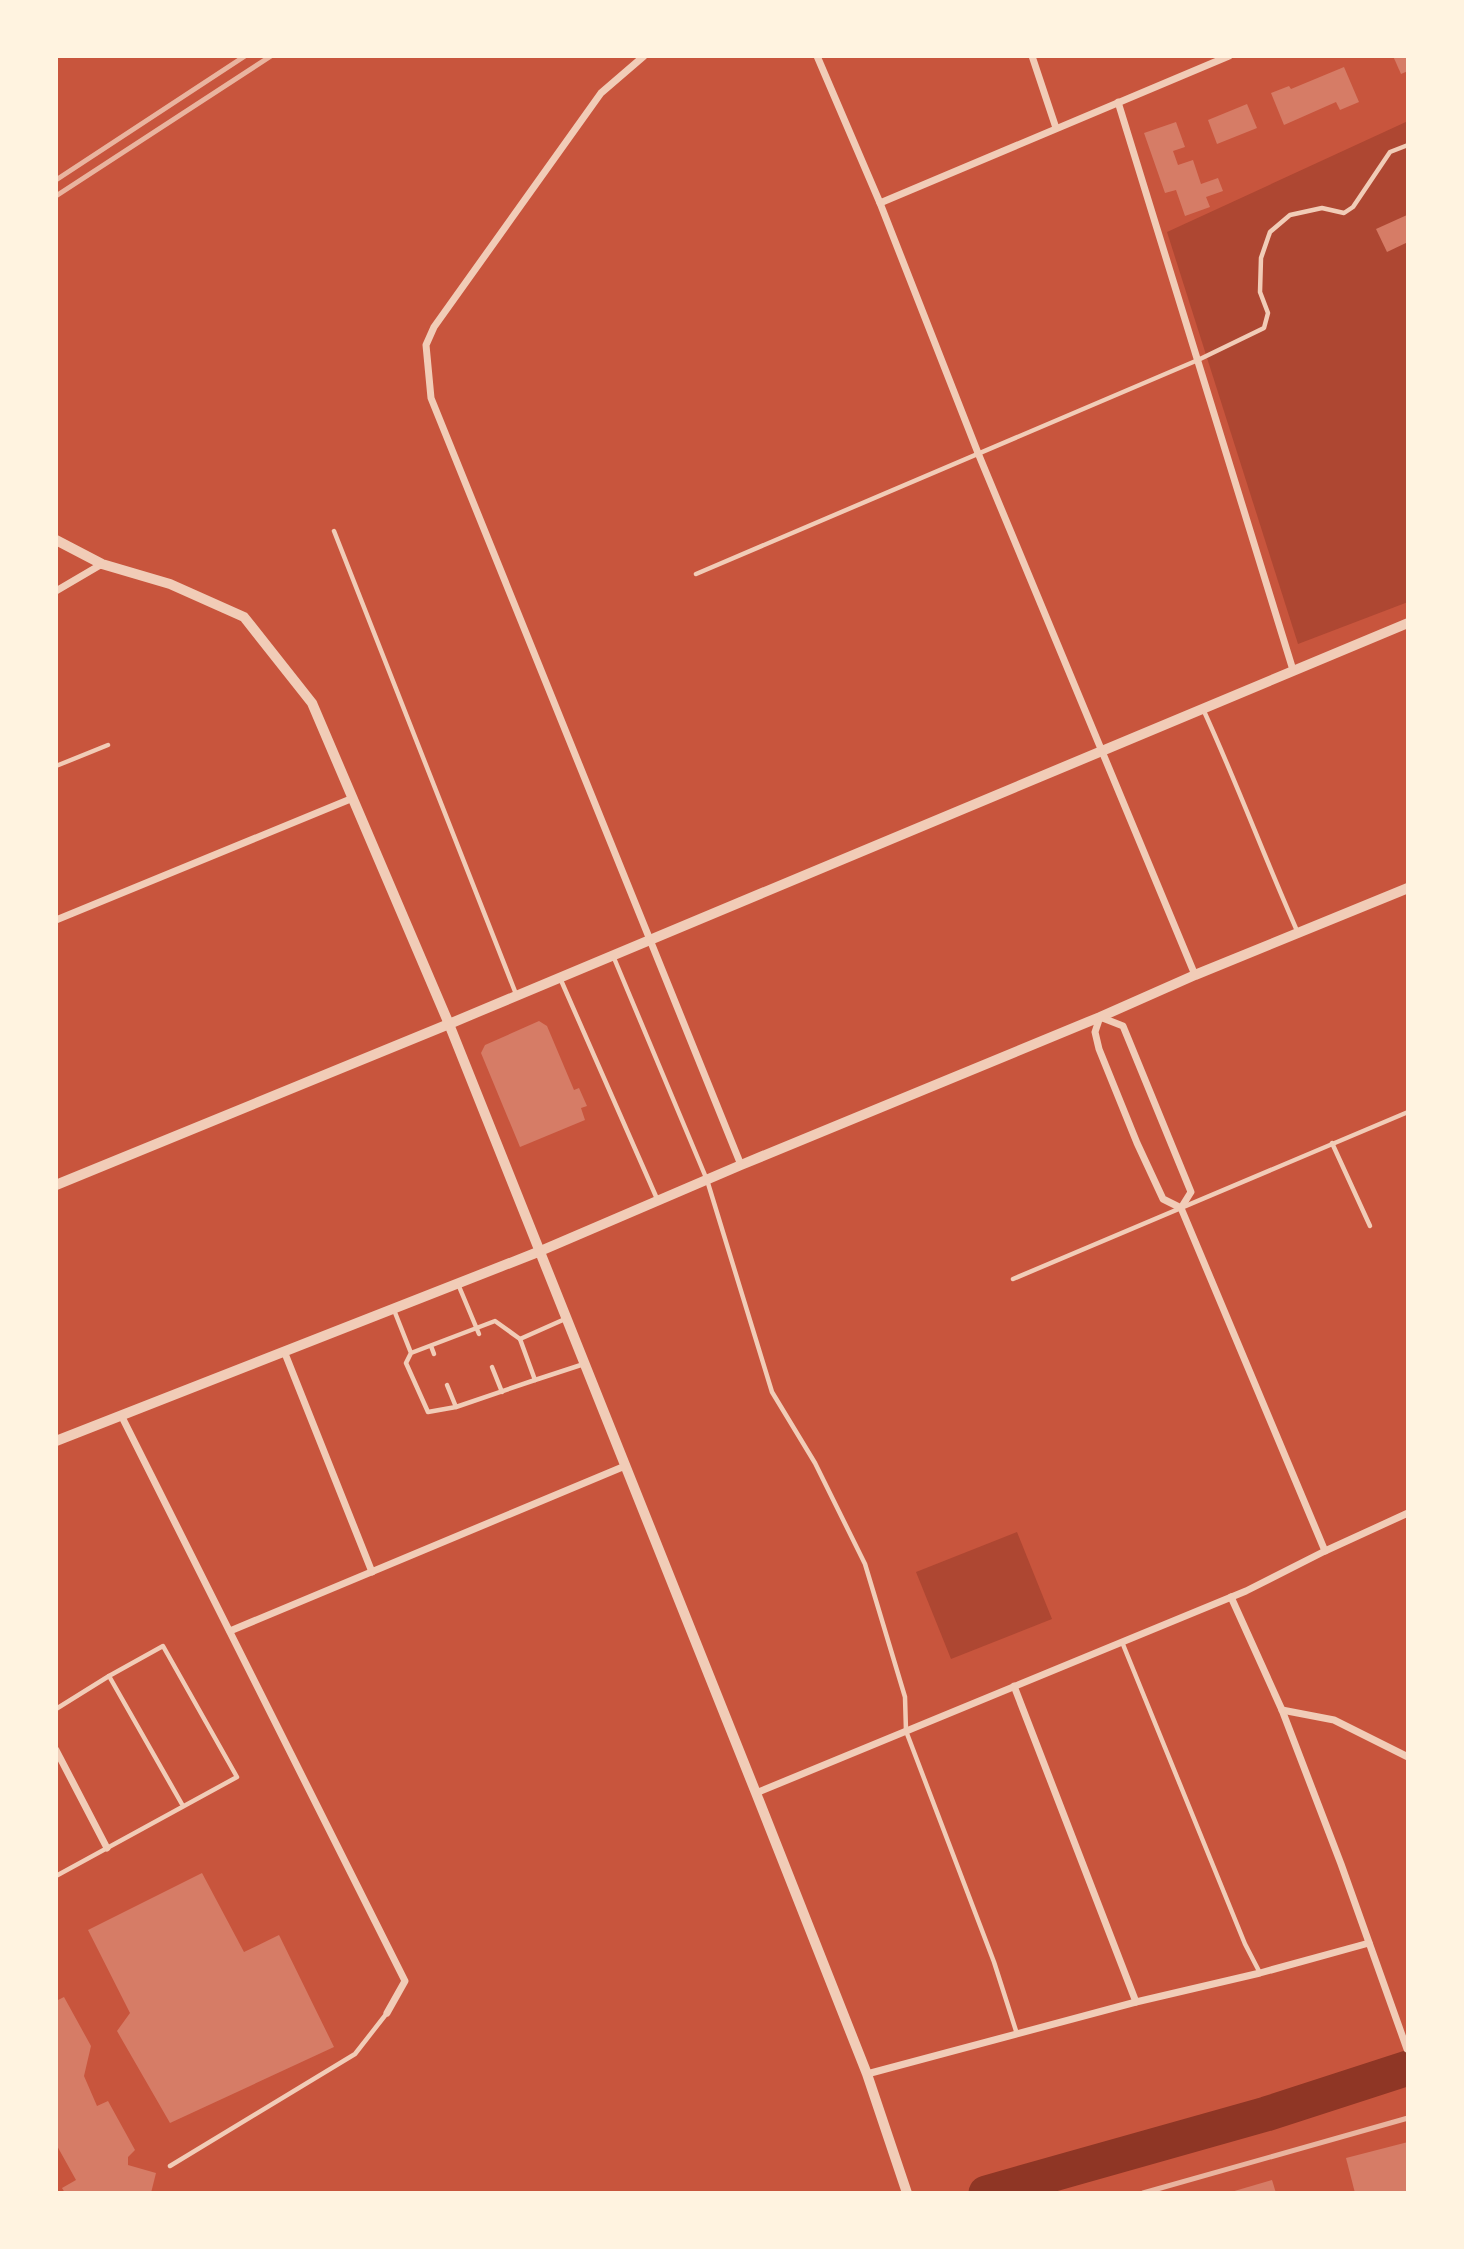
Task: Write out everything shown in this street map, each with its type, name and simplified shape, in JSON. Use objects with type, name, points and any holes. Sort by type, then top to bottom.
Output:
[{"type":"street","points":[[644,56],[601,93],[434,327],[426,345],[431,398],[741,1165]]},
{"type":"street","points":[[817,56],[880,203],[978,453],[1195,975]]},
{"type":"street","points":[[1032,56],[1056,128]]},
{"type":"street","points":[[880,203],[1229,56]]},
{"type":"street","points":[[1118,102],[1293,670]]},
{"type":"street","points":[[56,540],[102,564],[170,584],[244,617],[312,703],[449,1024],[867,2074],[908,2193]]},
{"type":"street","points":[[56,591],[102,564]]},
{"type":"street","points":[[56,1185],[449,1024],[1408,623]]},
{"type":"street","points":[[56,920],[353,798]]},
{"type":"street","points":[[56,1441],[538,1252],[1408,888]]},
{"type":"street","points":[[1100,1017],[1123,1026],[1191,1192],[1181,1208]]},
{"type":"street","points":[[1100,1017],[1095,1032],[1099,1049],[1137,1143],[1163,1199],[1181,1208],[1325,1551]]},
{"type":"street","points":[[284,1350],[372,1572]]},
{"type":"street","points":[[121,1415],[405,1982],[387,2013]]},
{"type":"street","points":[[230,1631],[625,1466]]},
{"type":"street","points":[[756,1793],[1231,1597],[1408,1513]]},
{"type":"street","points":[[1231,1597],[1282,1710],[1407,2049]]},
{"type":"street","points":[[1014,1686],[1136,2002]]},
{"type":"street","points":[[1282,1710],[1335,1720],[1408,1757]]},
{"type":"street","points":[[56,1750],[107,1848]]},
{"type":"street","points":[[867,2074],[1369,1943]]},
{"type":"lane","points":[[695,574],[1198,360],[1264,328],[1268,313],[1260,292],[1261,258],[1270,232],[1290,215],[1322,208],[1343,213],[1353,207],[1390,152],[1408,145]]},
{"type":"lane","points":[[334,531],[516,995]]},
{"type":"lane","points":[[1202,709],[1298,933]]},
{"type":"lane","points":[[56,766],[108,745]]},
{"type":"lane","points":[[613,955],[707,1180],[772,1392],[815,1463],[865,1564],[905,1697],[906,1731],[994,1962],[1017,2034]]},
{"type":"lane","points":[[559,978],[658,1201]]},
{"type":"lane","points":[[1013,1279],[1408,1112]]},
{"type":"lane","points":[[1332,1143],[1370,1226]]},
{"type":"lane","points":[[457,1283],[479,1334]]},
{"type":"lane","points":[[393,1308],[411,1353],[407,1363],[428,1412],[456,1407],[584,1364]]},
{"type":"lane","points":[[520,1339],[565,1319]]},
{"type":"lane","points":[[411,1353],[495,1321],[520,1339],[535,1380]]},
{"type":"lane","points":[[431,1346],[434,1354]]},
{"type":"lane","points":[[492,1367],[502,1392]]},
{"type":"lane","points":[[447,1385],[456,1407]]},
{"type":"lane","points":[[1122,1642],[1245,1944],[1260,1973]]},
{"type":"lane","points":[[56,1709],[163,1646],[237,1777],[56,1876]]},
{"type":"lane","points":[[109,1676],[183,1806]]},
{"type":"lane","points":[[170,2166],[355,2054],[387,2013]]},
{"type":"shaded area","points":[[1408,121],[1408,602],[1298,644],[1167,232]]},
{"type":"shaded area","points":[[1017,1532],[1052,1619],[951,1659],[916,1572]]},
{"type":"building","points":[[1393,56],[1408,56],[1408,71],[1401,74]]},
{"type":"building","points":[[1344,67],[1359,102],[1340,110],[1336,102],[1284,125],[1271,93],[1289,86],[1291,89]]},
{"type":"building","points":[[1247,104],[1257,128],[1217,144],[1208,120]]},
{"type":"building","points":[[1176,122],[1185,147],[1173,151],[1178,165],[1193,160],[1201,184],[1218,178],[1223,191],[1206,197],[1210,207],[1185,216],[1176,190],[1165,193],[1144,133]]},
{"type":"building","points":[[1407,215],[1408,242],[1387,252],[1376,229]]},
{"type":"building","points":[[539,1021],[547,1026],[574,1090],[579,1088],[587,1106],[581,1108],[585,1120],[520,1147],[481,1053],[485,1045]]},
{"type":"building","points":[[202,1873],[244,1952],[279,1935],[334,2047],[170,2123],[117,2031],[130,2013],[88,1930]]},
{"type":"building","points":[[64,1997],[91,2046],[84,2076],[97,2106],[108,2101],[135,2150],[128,2157],[128,2165],[156,2173],[151,2193],[65,2193],[62,2188],[76,2180],[56,2144],[56,2001]]},
{"type":"building","points":[[1408,2142],[1408,2193],[1355,2193],[1346,2158]]},
{"type":"building","points":[[1272,2180],[1276,2193],[1231,2193],[1231,2192]]},
{"type":"waterway","points":[[986,2193],[1266,2114],[1408,2068]]},
{"type":"railway","points":[[56,180],[245,56]]},
{"type":"railway","points":[[56,196],[271,56]]},
{"type":"railway","points":[[1143,2193],[1408,2118]]}]
